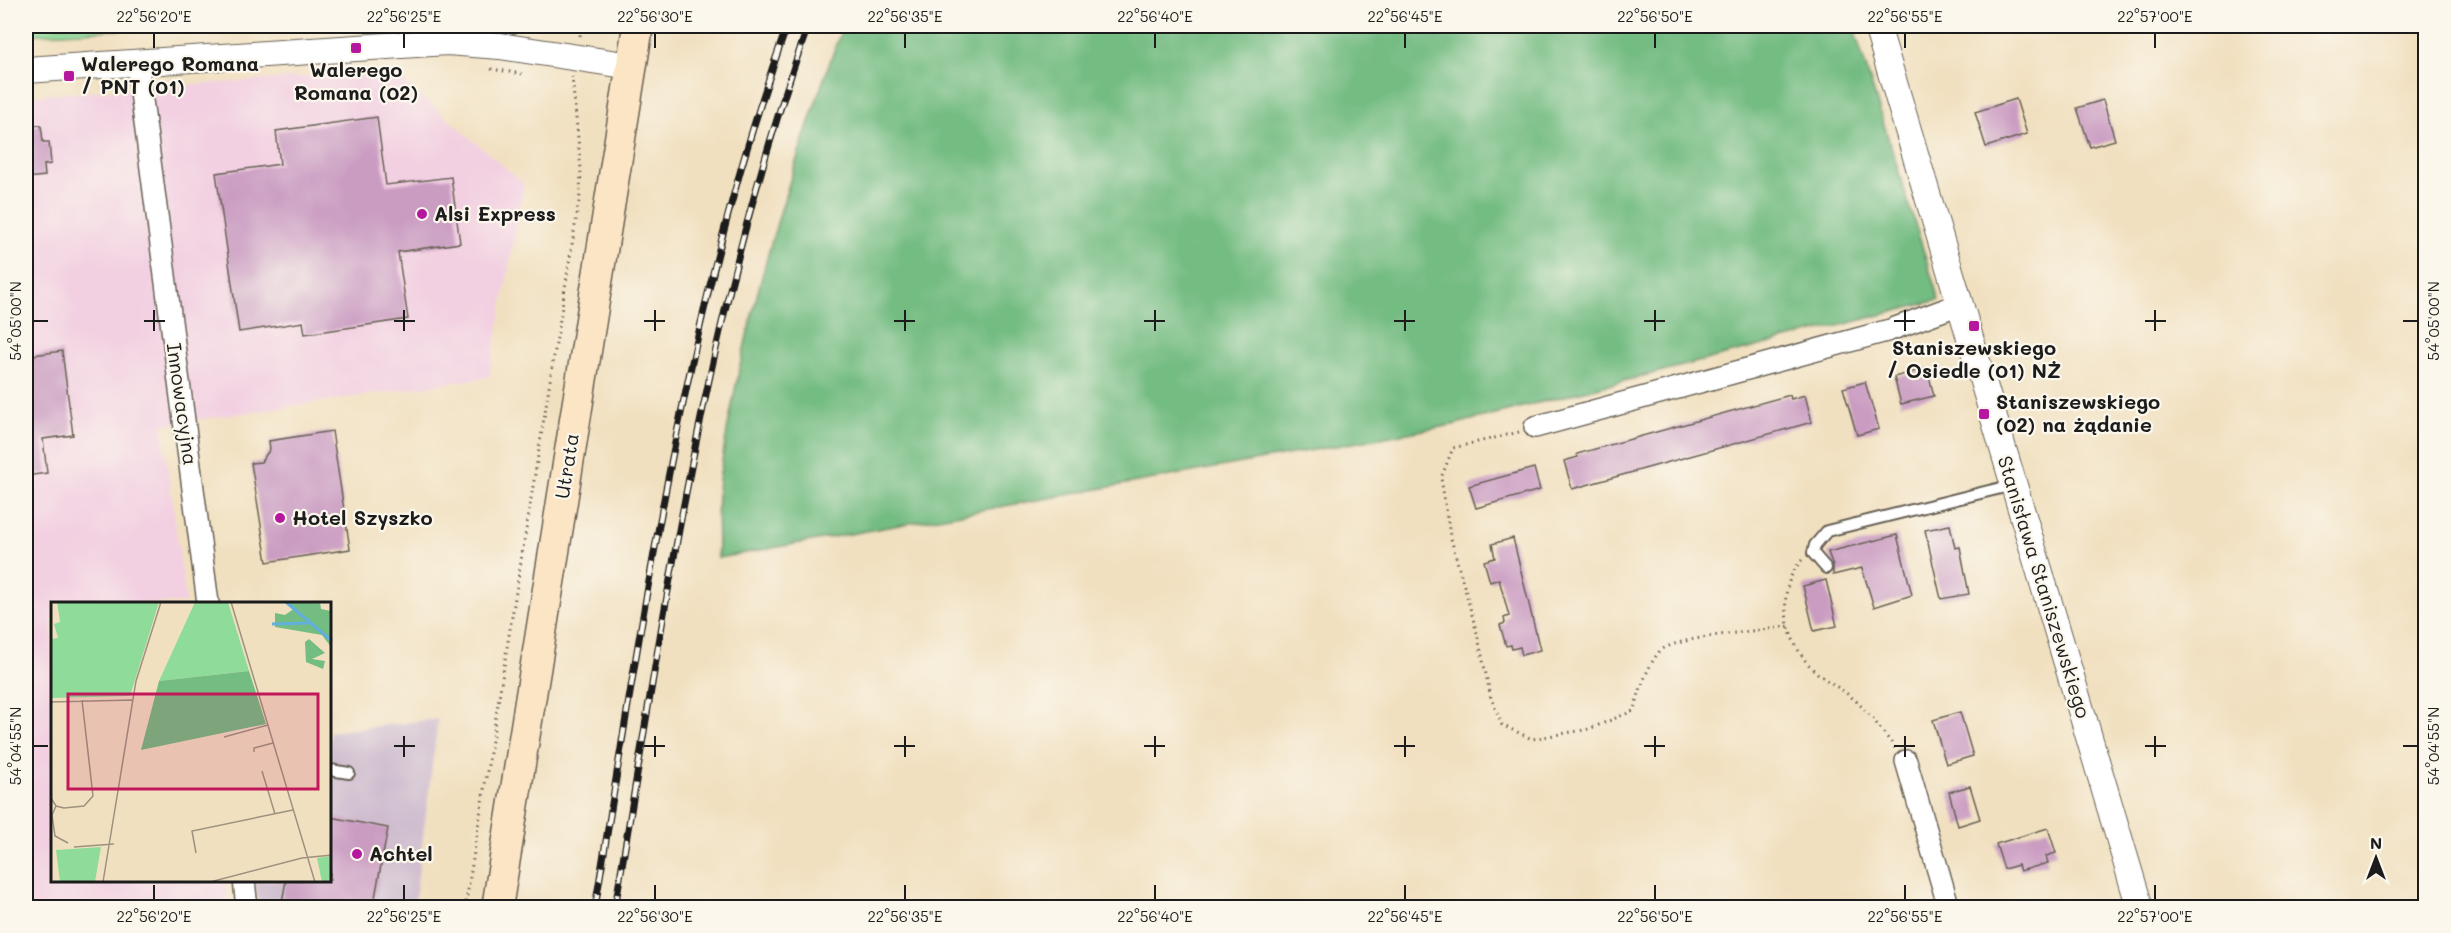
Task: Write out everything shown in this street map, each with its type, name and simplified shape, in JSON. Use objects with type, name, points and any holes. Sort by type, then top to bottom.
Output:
[{"type":"main road","name":"Utrata","points":[[497,908],[638,26]]},
{"type":"street","name":"Stanisława Staniszewskiego","points":[[1876,26],[2140,908]]},
{"type":"street","points":[[26,70],[447,42],[500,46],[631,66]]},
{"type":"street","name":"Innowacyjna","points":[[136,62],[208,602]]},
{"type":"street","points":[[1535,427],[1890,330],[1960,304]]},
{"type":"street","points":[[1906,760],[1949,908]]},
{"type":"street","points":[[244,882],[247,908]]},
{"type":"lane","points":[[1826,568],[1814,553],[1815,545],[1827,531],[2014,485]]},
{"type":"lane","points":[[332,770],[349,773]]},
{"type":"path","points":[[465,908],[580,195],[581,169],[572,80],[576,58]]},
{"type":"path","points":[[490,69],[525,74]]},
{"type":"path","points":[[141,98],[153,96],[173,83],[184,82]]},
{"type":"path","points":[[1535,427],[1453,448],[1441,478],[1450,536],[1478,637],[1491,698],[1502,725],[1532,739],[1589,729],[1633,711],[1646,677],[1660,651],[1684,640],[1790,626]]},
{"type":"path","points":[[1815,545],[1796,566],[1787,583],[1785,602],[1792,640],[1809,666],[1859,703],[1906,760]]},
{"type":"shaded area","points":[[392,71],[524,184],[489,377],[162,425],[186,602],[51,602],[51,882],[225,882],[229,907],[26,908],[26,96]]},
{"type":"shaded area","points":[[438,719],[414,907],[259,907],[255,882],[332,882],[332,732]]},
{"type":"green space","points":[[26,26],[183,26],[26,35]]},
{"type":"green space","points":[[843,26],[1853,26],[1939,300],[1452,425],[718,558],[719,480],[740,364],[786,193]]},
{"type":"building","points":[[2016,99],[2027,134],[1986,147],[1975,112]]},
{"type":"building","points":[[2103,100],[2115,140],[2090,147],[2077,108]]},
{"type":"building","points":[[377,117],[386,185],[451,177],[460,243],[398,252],[408,319],[305,334],[303,322],[239,332],[216,173],[280,164],[276,131]]},
{"type":"building","points":[[41,125],[43,142],[49,142],[51,164],[44,165],[45,176],[26,178],[26,126]]},
{"type":"building","points":[[62,351],[73,435],[43,439],[47,473],[26,476],[26,356]]},
{"type":"building","points":[[1927,368],[1934,396],[1901,404],[1894,377]]},
{"type":"building","points":[[1865,382],[1879,429],[1857,435],[1843,388]]},
{"type":"building","points":[[1790,395],[1791,399],[1805,395],[1812,422],[1572,489],[1564,461],[1578,457],[1577,454]]},
{"type":"building","name":"Hotel Szyszko","points":[[332,431],[350,549],[267,562],[251,463],[261,462],[270,449],[269,441]]},
{"type":"building","points":[[1534,468],[1540,490],[1476,508],[1469,486]]},
{"type":"building","points":[[1950,525],[1955,548],[1960,547],[1969,594],[1941,599],[1925,530]]},
{"type":"building","points":[[1897,535],[1912,595],[1874,607],[1862,568],[1833,575],[1833,566],[1828,552]]},
{"type":"building","points":[[1513,538],[1540,650],[1522,655],[1520,647],[1512,649],[1511,645],[1506,646],[1500,625],[1505,623],[1504,618],[1509,616],[1499,579],[1490,582],[1484,561],[1495,558],[1492,544]]},
{"type":"building","points":[[1826,580],[1837,626],[1814,631],[1803,586]]},
{"type":"building","points":[[1960,712],[1973,756],[1946,764],[1933,720]]},
{"type":"building","points":[[1970,786],[1980,819],[1958,826],[1949,792]]},
{"type":"building","name":"Achtel","points":[[332,817],[388,828],[373,908],[281,908],[286,882],[332,882]]},
{"type":"building","points":[[2048,828],[2056,853],[2046,856],[2048,863],[2020,871],[2018,865],[2004,869],[1996,844]]},
{"type":"railway","points":[[595,908],[650,573],[694,352],[751,133],[787,26]]},
{"type":"railway","points":[[615,908],[671,573],[715,352],[772,134],[808,26]]},
{"type":"place","name":"Walerego Romana (02)","points":[[356,48]]},
{"type":"place","name":"Walerego Romana / PNT (01)","points":[[69,76]]},
{"type":"place","name":"Alsi Express","points":[[422,214]]},
{"type":"place","name":"Staniszewskiego / Osiedle (01) NŻ","points":[[1974,326]]},
{"type":"place","name":"Staniszewskiego (02) na żądanie","points":[[1984,414]]},
{"type":"place","name":"Hotel Szyszko","points":[[280,518]]},
{"type":"place","name":"Achtel","points":[[357,854]]}]
